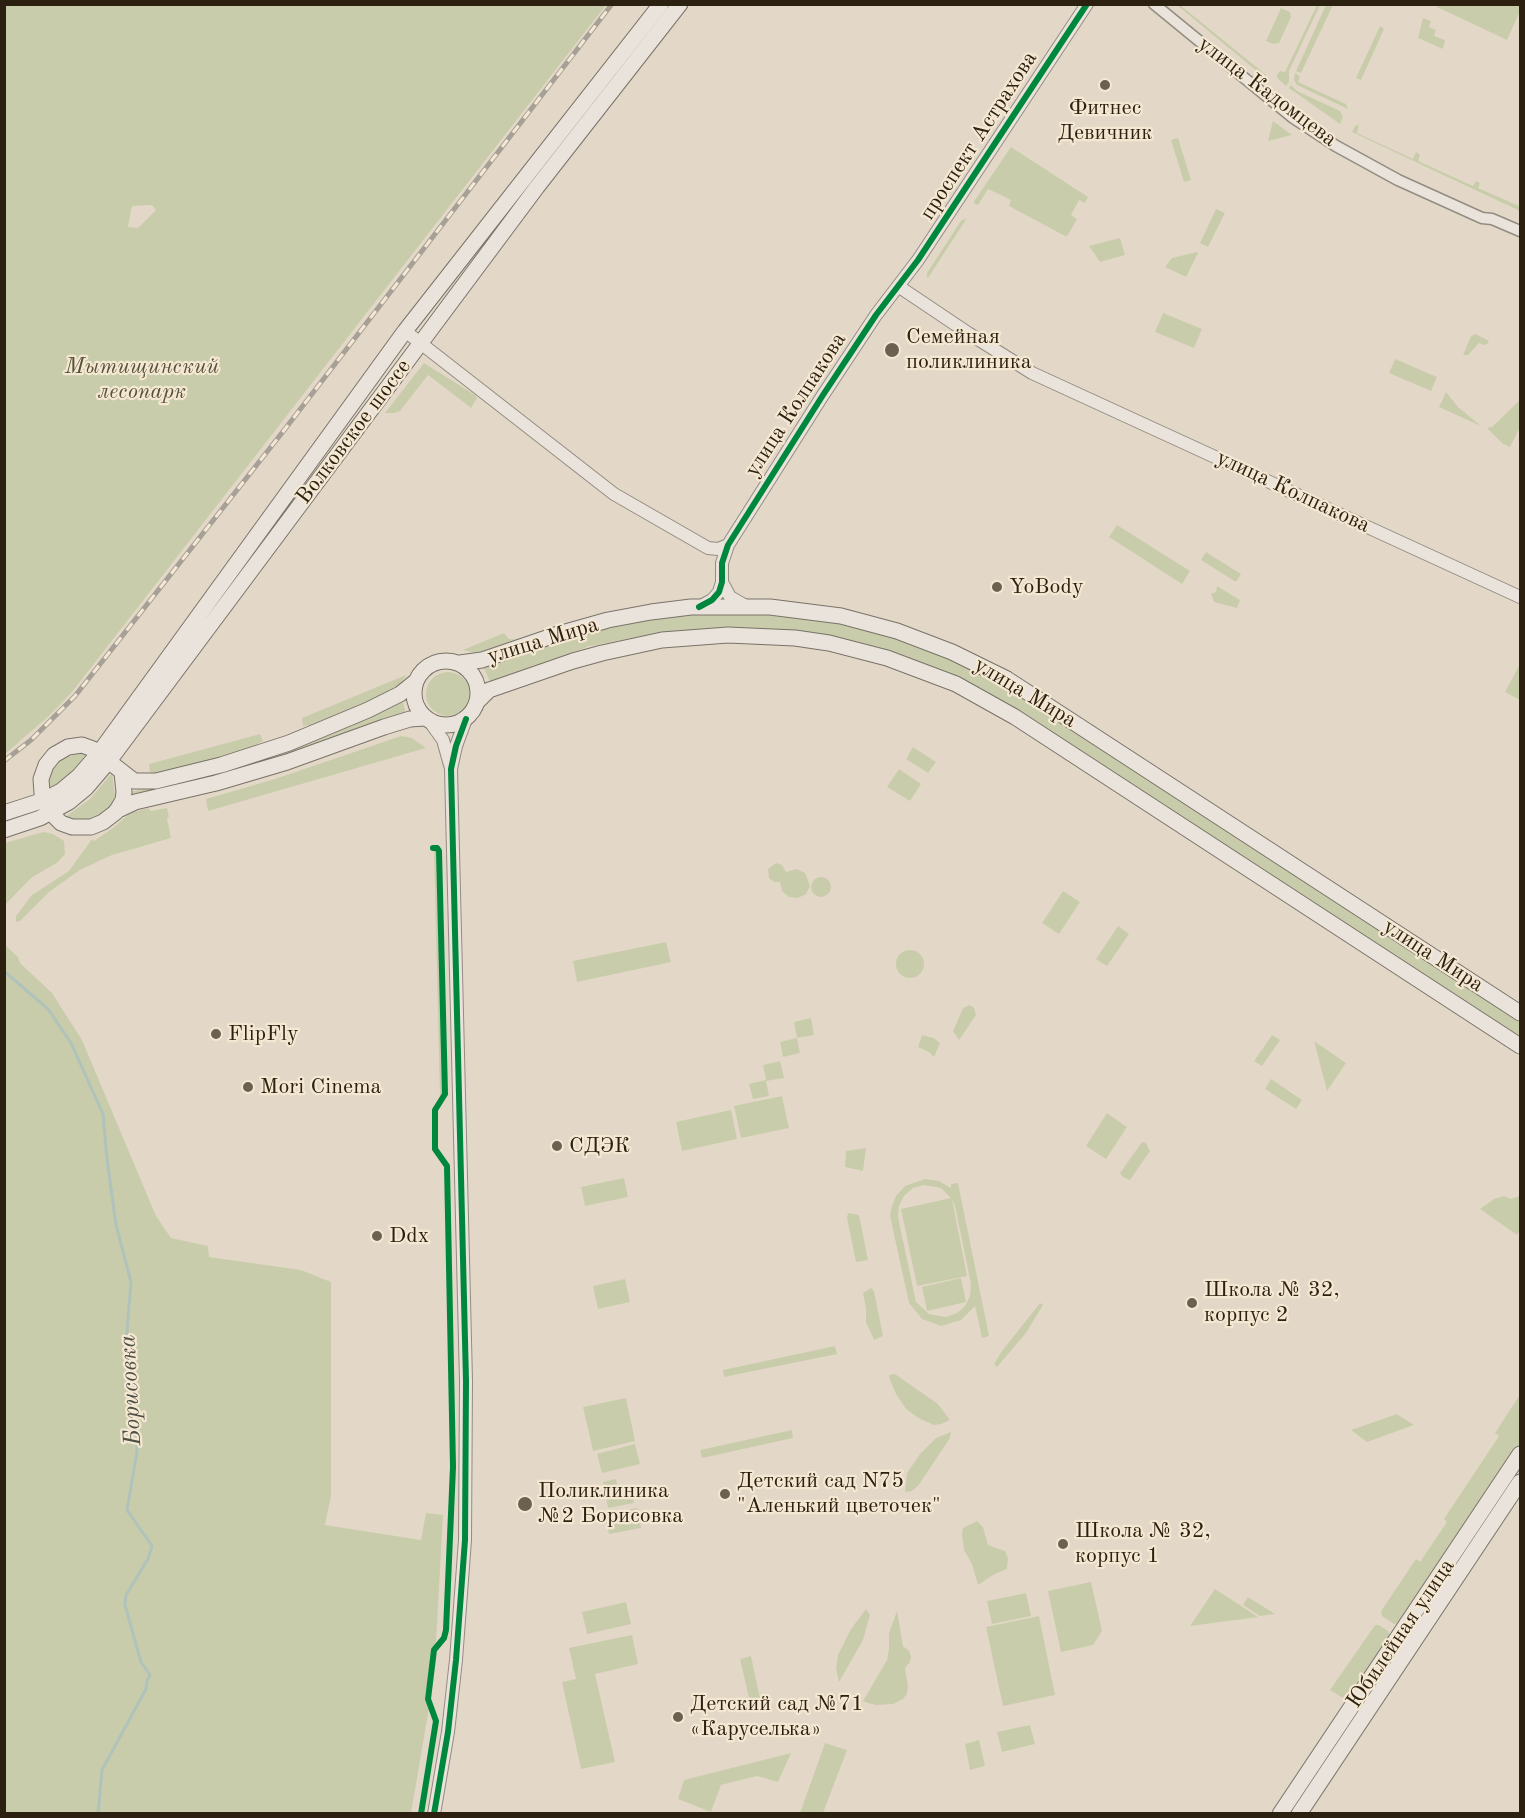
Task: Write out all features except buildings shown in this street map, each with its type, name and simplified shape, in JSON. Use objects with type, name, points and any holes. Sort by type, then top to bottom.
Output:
[{"type":"main road","name":"Волковское шоссе","points":[[4,813],[47,806],[78,796],[405,331],[661,4]]},
{"type":"main road","name":"Волковское шоссе","points":[[104,757],[421,343],[537,187],[680,4]]},
{"type":"main road","name":"улица Мира","points":[[460,663],[482,660],[608,620],[651,612],[699,607],[771,607],[841,616],[897,630],[952,652],[1007,679],[1521,1013]]},
{"type":"main road","name":"улица Мира","points":[[478,701],[495,688],[573,661],[634,645],[682,638],[728,635],[795,638],[864,651],[898,661],[957,684],[1015,717],[1521,1046]]},
{"type":"main road","points":[[416,682],[391,699],[289,743],[220,765],[164,779],[141,782],[130,779],[104,757],[82,745],[68,747],[54,755],[46,765],[41,779],[41,788],[47,806],[66,825],[79,828],[96,826],[135,802],[216,783],[287,762],[392,724],[416,718],[446,725],[461,722],[474,710],[478,701],[478,687],[474,677],[460,663],[450,659],[434,662],[422,669],[416,682],[416,702],[428,720]]},
{"type":"main road","points":[[116,812],[123,800],[122,773]]},
{"type":"main road","name":"Волковское шоссе","points":[[4,830],[47,806]]},
{"type":"main road","name":"Юбилейная улица","points":[[1280,1814],[1521,1454]]},
{"type":"main road","name":"Юбилейная улица","points":[[1299,1814],[1521,1482]]},
{"type":"street","name":"улица Кадомцева","points":[[1154,4],[1308,128],[1354,157],[1398,180],[1482,218],[1489,224],[1521,239]]},
{"type":"street","name":"проспект Астрахова","points":[[898,286],[925,250],[1088,6]]},
{"type":"street","name":"улица Кадомцева","points":[[1482,218],[1492,219],[1521,231]]},
{"type":"street","name":"улица Колпакова","points":[[721,567],[728,545],[823,395],[898,286],[1032,373],[1521,597]]},
{"type":"street","points":[[405,331],[614,494],[708,548],[721,567],[722,582],[715,598],[699,607]]},
{"type":"street","points":[[708,548],[718,549],[728,545]]},
{"type":"street","points":[[722,582],[730,597],[746,606]]},
{"type":"street","points":[[434,1814],[448,1732],[465,1540],[467,1464],[452,769],[456,746],[466,719]]},
{"type":"street","points":[[428,720],[443,740],[452,769]]},
{"type":"green space","name":"Мытищинский лесопарк","points":[[5,4],[606,5],[72,692],[50,715],[5,754]],"holes":[[[152,205],[156,210],[138,228],[128,227],[132,206]]]},
{"type":"green space","points":[[1438,4],[1520,5],[1520,11],[1507,40],[1437,7]]},
{"type":"green space","points":[[1177,5],[1180,5],[1266,75],[1264,77]]},
{"type":"green space","points":[[1317,5],[1320,5],[1289,71],[1289,82],[1286,86],[1277,78],[1277,75],[1280,71],[1285,72]]},
{"type":"green space","points":[[1326,5],[1333,5],[1301,73],[1296,71]]},
{"type":"green space","points":[[1281,8],[1290,12],[1291,17],[1279,43],[1273,44],[1266,41]]},
{"type":"green space","points":[[1423,18],[1431,21],[1429,27],[1436,30],[1434,36],[1445,40],[1443,49],[1418,38]]},
{"type":"green space","points":[[1380,26],[1384,29],[1361,80],[1356,78]]},
{"type":"green space","points":[[1295,73],[1300,76],[1298,82],[1346,104],[1348,109],[1297,85],[1294,80]]},
{"type":"green space","points":[[1291,85],[1297,91],[1340,111],[1343,117],[1340,124],[1289,88]]},
{"type":"green space","points":[[1273,121],[1292,135],[1268,141]]},
{"type":"green space","points":[[1359,125],[1357,133],[1413,159],[1416,152],[1420,155],[1418,161],[1473,186],[1476,181],[1480,183],[1478,188],[1519,206],[1520,204],[1520,211],[1352,132],[1355,126]]},
{"type":"green space","points":[[1178,138],[1191,180],[1184,182],[1171,140]]},
{"type":"green space","points":[[1011,147],[1088,197],[1085,203],[1079,200],[1071,215],[1077,219],[1068,235],[1065,236],[1009,206],[1011,200],[988,189],[978,205],[973,203]]},
{"type":"green space","points":[[1216,209],[1225,213],[1208,247],[1200,243]]},
{"type":"green space","points":[[967,218],[928,278],[927,273],[961,221]]},
{"type":"green space","points":[[1120,238],[1125,255],[1100,262],[1089,246]]},
{"type":"green space","points":[[1197,252],[1186,277],[1165,267],[1172,258]]},
{"type":"green space","points":[[1163,313],[1202,329],[1194,348],[1155,332]]},
{"type":"green space","points":[[1476,334],[1489,341],[1488,343],[1485,345],[1479,343],[1468,355],[1463,355],[1471,336]]},
{"type":"green space","points":[[1395,359],[1437,377],[1431,391],[1389,373]]},
{"type":"green space","points":[[424,363],[475,395],[477,398],[471,408],[428,375],[400,411],[385,413]]},
{"type":"green space","points":[[1446,392],[1458,407],[1481,426],[1439,407]]},
{"type":"green space","points":[[1520,400],[1520,427],[1510,447],[1503,444],[1487,428],[1492,427]]},
{"type":"green space","points":[[1117,525],[1190,571],[1182,584],[1109,537]]},
{"type":"green space","points":[[1206,552],[1241,574],[1236,582],[1201,560]]},
{"type":"green space","points":[[1217,586],[1240,600],[1237,608],[1214,602],[1211,594],[1216,592]]},
{"type":"green space","points":[[760,613],[846,624],[910,641],[945,655],[998,682],[1520,1019],[1520,1040],[971,684],[888,651],[775,630],[715,628],[663,632],[590,646],[490,682],[484,668],[604,627],[687,614]]},
{"type":"green space","points":[[504,633],[509,639],[519,640],[503,648],[475,653],[463,650]]},
{"type":"green space","points":[[1520,664],[1520,700],[1505,692]]},
{"type":"green space","points":[[448,672],[464,678],[470,694],[464,710],[448,716],[432,710],[426,694],[432,678]]},
{"type":"green space","points":[[406,675],[402,681],[375,702],[320,724],[303,726],[302,718]]},
{"type":"green space","points":[[403,702],[406,714],[257,765],[130,797],[130,792],[202,775],[375,715]]},
{"type":"green space","points":[[260,734],[263,741],[246,751],[151,775],[150,773],[149,764]]},
{"type":"green space","points":[[401,736],[412,738],[426,748],[208,811],[206,799],[275,779]]},
{"type":"green space","points":[[913,747],[936,762],[928,773],[906,759]]},
{"type":"green space","points":[[80,753],[87,754],[68,776],[47,791],[48,776],[56,763],[63,758]]},
{"type":"green space","points":[[899,769],[921,784],[910,801],[887,787]]},
{"type":"green space","points":[[112,773],[115,795],[105,812],[92,820],[77,821],[65,817],[90,799]]},
{"type":"green space","points":[[148,808],[151,811],[167,808],[171,838],[112,855],[80,870],[49,892],[20,921],[16,922],[16,916],[32,895],[69,871],[92,839],[94,841],[113,828],[130,813]]},
{"type":"green space","points":[[43,832],[53,834],[64,841],[65,854],[58,862],[31,878],[5,905],[5,843]]},
{"type":"green space","points":[[434,850],[437,851],[443,1092],[440,1097]]},
{"type":"green space","points":[[776,863],[782,865],[786,872],[797,869],[805,873],[810,886],[806,894],[798,898],[789,897],[782,891],[780,882],[774,882],[769,878],[768,869]]},
{"type":"green space","points":[[821,877],[828,880],[831,887],[828,894],[821,897],[814,894],[811,887],[814,880]]},
{"type":"green space","points":[[1063,891],[1080,902],[1059,934],[1042,923]]},
{"type":"green space","points":[[1118,926],[1129,934],[1107,966],[1096,959]]},
{"type":"green space","points":[[666,942],[671,962],[577,982],[573,961]]},
{"type":"green space","points":[[5,945],[18,957],[20,963],[52,993],[82,1040],[156,1216],[171,1238],[208,1246],[209,1257],[301,1270],[331,1282],[331,1496],[325,1525],[421,1540],[426,1513],[443,1515],[436,1642],[432,1648],[425,1698],[429,1708],[411,1813],[5,1813]]},
{"type":"green space","points":[[910,950],[920,954],[924,964],[920,974],[910,978],[900,974],[896,964],[900,954]]},
{"type":"green space","points":[[970,1005],[974,1008],[976,1015],[959,1040],[953,1031],[963,1008]]},
{"type":"green space","points":[[811,1018],[814,1035],[797,1038],[794,1022]]},
{"type":"green space","points":[[922,1035],[934,1038],[940,1043],[934,1057],[918,1047]]},
{"type":"green space","points":[[1272,1035],[1280,1040],[1262,1066],[1254,1061]]},
{"type":"green space","points":[[797,1038],[800,1053],[783,1057],[780,1042]]},
{"type":"green space","points":[[1314,1041],[1346,1063],[1327,1091]]},
{"type":"green space","points":[[780,1061],[784,1078],[766,1081],[769,1096],[753,1099],[749,1084],[766,1080],[763,1065]]},
{"type":"green space","points":[[1271,1079],[1302,1100],[1296,1109],[1265,1089]]},
{"type":"green space","points":[[782,1096],[789,1128],[741,1138],[734,1106]]},
{"type":"green space","points":[[731,1110],[737,1139],[682,1151],[676,1122]]},
{"type":"green space","points":[[1107,1113],[1127,1127],[1106,1159],[1086,1146]]},
{"type":"green space","points":[[1142,1142],[1146,1143],[1150,1151],[1130,1180],[1120,1173]]},
{"type":"green space","points":[[866,1148],[863,1171],[845,1167],[846,1151]]},
{"type":"green space","points":[[624,1178],[628,1197],[585,1206],[581,1187]]},
{"type":"green space","points":[[925,1179],[939,1181],[951,1188],[951,1184],[958,1183],[989,1336],[982,1338],[975,1306],[961,1320],[941,1326],[922,1319],[909,1303],[890,1216],[896,1196],[905,1186]],"holes":[[[924,1185],[941,1188],[951,1198],[901,1209],[917,1286],[967,1276],[952,1199],[955,1206],[971,1284],[970,1296],[965,1306],[957,1313],[946,1317],[929,1314],[916,1302],[898,1217],[899,1206],[904,1196],[913,1188]]]},
{"type":"green space","points":[[1504,1196],[1511,1199],[1520,1196],[1520,1230],[1517,1235],[1480,1209],[1494,1199]]},
{"type":"green space","points":[[848,1213],[859,1215],[868,1260],[856,1262]]},
{"type":"green space","points":[[961,1278],[966,1302],[927,1311],[922,1287]]},
{"type":"green space","points":[[625,1279],[630,1302],[598,1309],[593,1286]]},
{"type":"green space","points":[[871,1288],[874,1291],[883,1336],[874,1340],[866,1322],[863,1293]]},
{"type":"green space","points":[[1040,1303],[1043,1305],[1026,1333],[997,1367],[994,1364],[1002,1351]]},
{"type":"green space","points":[[835,1346],[837,1354],[724,1377],[723,1370]]},
{"type":"green space","points":[[895,1374],[938,1404],[950,1420],[934,1425],[906,1409],[890,1380],[889,1375]]},
{"type":"green space","points":[[1519,1396],[1520,1445],[1400,1623],[1394,1624],[1382,1616],[1381,1611],[1416,1559],[1420,1562],[1447,1522],[1444,1519],[1499,1436],[1495,1433]]},
{"type":"green space","points":[[626,1398],[635,1441],[593,1451],[583,1407]]},
{"type":"green space","points":[[1397,1414],[1414,1425],[1367,1442],[1351,1430]]},
{"type":"green space","points":[[792,1430],[793,1438],[702,1458],[700,1450]]},
{"type":"green space","points":[[951,1432],[950,1438],[918,1486],[912,1491],[905,1492],[907,1473],[920,1454],[936,1438]]},
{"type":"green space","points":[[635,1444],[640,1464],[602,1473],[597,1454]]},
{"type":"green space","points":[[616,1479],[619,1493],[631,1490],[634,1503],[608,1508],[603,1482]]},
{"type":"green space","points":[[637,1508],[641,1528],[609,1534],[605,1514]]},
{"type":"green space","points":[[977,1521],[983,1527],[988,1545],[1005,1551],[1008,1558],[1007,1569],[978,1585],[972,1564],[964,1550],[962,1534],[963,1528]]},
{"type":"green space","points":[[1091,1582],[1102,1631],[1093,1645],[1061,1652],[1048,1591]]},
{"type":"green space","points":[[1215,1589],[1258,1617],[1190,1626]]},
{"type":"green space","points":[[1026,1593],[1031,1616],[992,1624],[987,1601]]},
{"type":"green space","points":[[1248,1597],[1275,1614],[1260,1616],[1243,1605]]},
{"type":"green space","points":[[626,1602],[631,1624],[587,1634],[582,1612]]},
{"type":"green space","points":[[866,1609],[870,1615],[863,1640],[839,1682],[836,1669],[838,1655],[851,1629]]},
{"type":"green space","points":[[897,1611],[903,1646],[911,1656],[905,1668],[907,1694],[893,1704],[868,1703],[863,1701],[887,1660],[889,1633]]},
{"type":"green space","points":[[1039,1616],[1055,1695],[1003,1706],[986,1627]]},
{"type":"green space","points":[[1375,1625],[1388,1631],[1390,1636],[1348,1701],[1330,1690]]},
{"type":"green space","points":[[632,1635],[638,1664],[595,1674],[615,1762],[581,1769],[562,1682],[576,1679],[569,1648]]},
{"type":"green space","points":[[751,1656],[762,1708],[752,1711],[740,1659]]},
{"type":"green space","points":[[1030,1725],[1035,1744],[1002,1752],[997,1732]]},
{"type":"green space","points":[[979,1740],[985,1766],[970,1770],[965,1744]]},
{"type":"green space","points":[[825,1743],[847,1750],[823,1813],[800,1813]]},
{"type":"green space","points":[[791,1753],[778,1782],[757,1776],[721,1785],[711,1812],[678,1799],[684,1780]]},
{"type":"waterway","name":"Борисовка","points":[[4,971],[48,1009],[71,1043],[103,1114],[116,1225],[131,1282],[126,1343],[137,1429],[137,1452],[127,1510],[152,1546],[148,1559],[126,1595],[125,1605],[141,1662],[150,1675],[146,1689],[102,1770],[98,1814]]},
{"type":"railway","points":[[4,761],[31,740],[75,696],[285,429],[612,4]]},
{"type":"cycle path","points":[[699,607],[712,600],[719,592],[722,582],[722,563],[728,545],[823,395],[876,315],[918,260],[1087,4]]},
{"type":"cycle path","points":[[434,1814],[448,1732],[465,1540],[466,1381],[451,769],[456,746],[466,719]]},
{"type":"cycle path","points":[[421,1814],[436,1721],[428,1699],[434,1650],[444,1638],[446,1630],[453,1467],[447,1166],[435,1149],[435,1110],[445,1094],[439,851],[433,848]]},
{"type":"place","name":"Фитнес Девичник","points":[[1105,85]]},
{"type":"place","name":"Семейная поликлиника","points":[[892,350]]},
{"type":"place","name":"YoBody","points":[[997,587]]},
{"type":"place","name":"FlipFly","points":[[216,1034]]},
{"type":"place","name":"Mori Cinema","points":[[248,1087]]},
{"type":"place","name":"СДЭК","points":[[557,1146]]},
{"type":"place","name":"Ddx","points":[[377,1236]]},
{"type":"place","name":"Школа № 32, корпус 2","points":[[1192,1303]]},
{"type":"place","name":"Детский сад N75 \"Аленький цветочек\"","points":[[725,1494]]},
{"type":"place","name":"Поликлиника №2 Борисовка","points":[[525,1504]]},
{"type":"place","name":"Школа № 32, корпус 1","points":[[1063,1544]]},
{"type":"place","name":"Детский сад №71 «Каруселька»","points":[[678,1717]]}]
